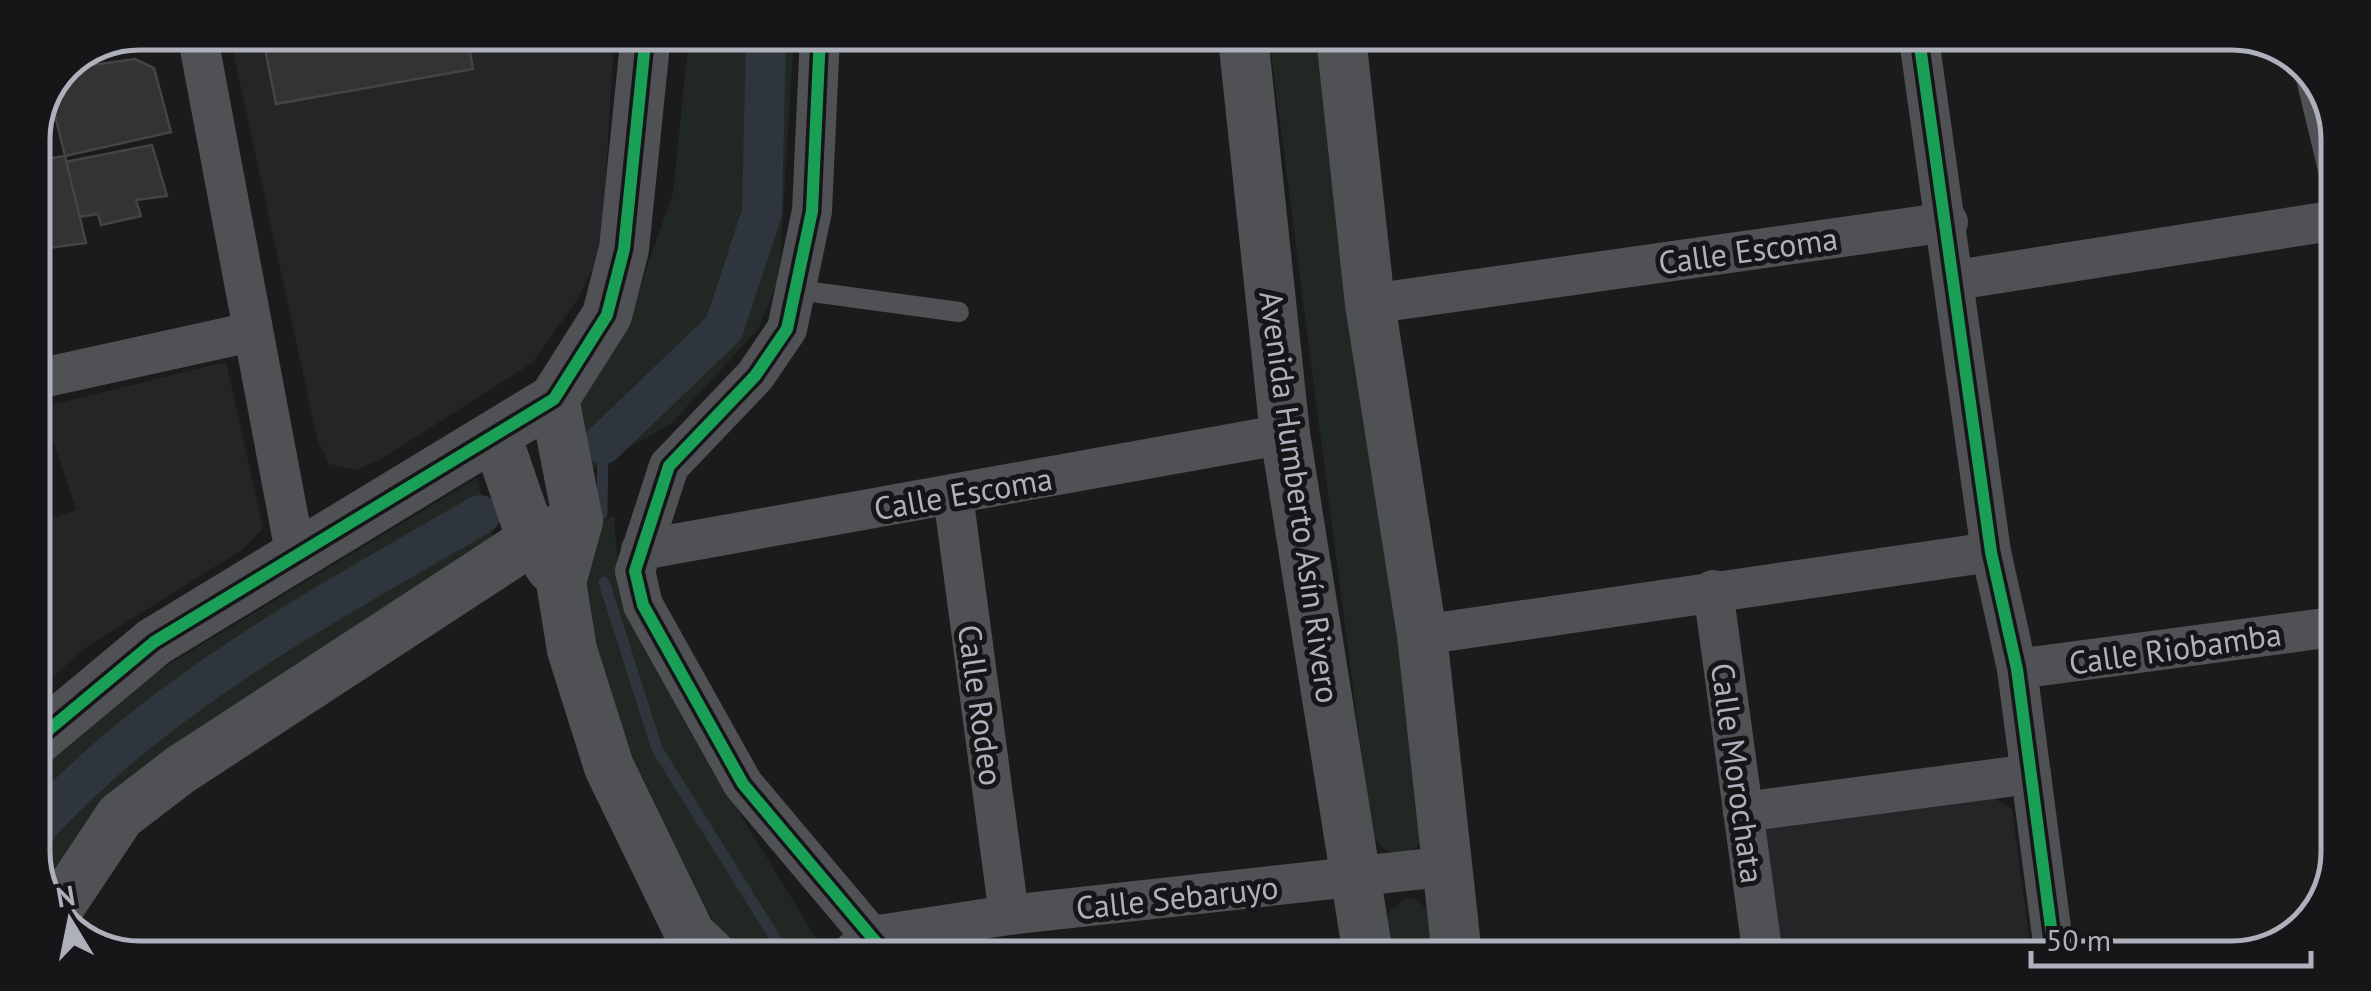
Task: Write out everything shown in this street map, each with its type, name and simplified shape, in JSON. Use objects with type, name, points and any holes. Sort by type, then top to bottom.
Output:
[{"type":"street","points":[[200,50],[250,332],[295,552]]},
{"type":"street","points":[[50,729],[154,642],[295,552],[554,399],[607,315],[624,249],[644,50]]},
{"type":"street","points":[[819,50],[812,210],[798,290],[786,329],[756,376],[669,466],[635,571],[643,605],[742,784],[865,941]]},
{"type":"street","name":"Avenida Humberto Asín Rivero","points":[[1244,50],[1285,434],[1366,941]]},
{"type":"street","points":[[1342,50],[1370,304],[1422,634],[1450,866],[1455,941]]},
{"type":"street","points":[[1921,50],[1992,552],[2017,669],[2053,941]]},
{"type":"street","name":"Calle Escoma","points":[[1370,304],[1948,222]]},
{"type":"street","points":[[1956,280],[2321,223]]},
{"type":"street","points":[[50,376],[250,332]]},
{"type":"street","points":[[554,399],[578,521],[561,582],[572,650],[608,767],[689,941]]},
{"type":"street","name":"Calle Escoma","points":[[641,550],[1285,434]]},
{"type":"street","points":[[496,436],[532,540],[561,582]]},
{"type":"street","name":"Calle Rodeo","points":[[953,495],[1008,914]]},
{"type":"street","points":[[64,900],[120,816],[180,770],[532,540],[578,521]]},
{"type":"street","points":[[1422,634],[1992,552]]},
{"type":"street","name":"Calle Morochata","points":[[1713,590],[1761,941]]},
{"type":"street","name":"Calle Riobamba","points":[[2017,669],[2321,629]]},
{"type":"street","points":[[1743,812],[2030,774]]},
{"type":"street","name":"Calle Sebaruyo","points":[[898,941],[1008,914],[1450,866]]},
{"type":"lane","points":[[798,290],[959,312]]},
{"type":"shaded area","points":[[233,50],[613,50],[602,250],[577,300],[532,363],[383,458],[356,470],[329,464],[317,438]]},
{"type":"shaded area","points":[[687,50],[793,50],[779,278],[758,329],[672,423],[581,475],[569,412],[628,321],[673,193]]},
{"type":"shaded area","points":[[1271,50],[1320,50],[1396,604],[1423,842],[1410,851],[1396,853],[1372,835]]},
{"type":"shaded area","points":[[226,362],[263,528],[243,549],[82,650],[50,680],[50,519],[76,510],[50,431],[50,405]]},
{"type":"shaded area","points":[[477,478],[496,547],[90,816],[53,871],[50,756],[148,677]]},
{"type":"shaded area","points":[[614,516],[619,583],[731,799],[818,941],[727,941],[680,874],[630,784],[579,601],[580,529]]},
{"type":"shaded area","points":[[1988,795],[2012,809],[2030,941],[1764,941],[1748,850],[1770,821]]},
{"type":"shaded area","points":[[1406,898],[1415,899],[1428,910],[1433,941],[1389,941],[1387,914]]},
{"type":"building","points":[[265,50],[470,50],[473,69],[276,104]]},
{"type":"building","points":[[135,59],[154,68],[171,132],[65,156],[54,113],[68,85],[80,72],[90,65]]},
{"type":"building","points":[[152,145],[167,196],[136,200],[141,216],[101,225],[98,214],[78,217],[65,162]]},
{"type":"building","points":[[65,156],[86,243],[50,248],[50,158]]},
{"type":"waterway","points":[[603,444],[724,328],[762,213],[766,50]]},
{"type":"waterway","points":[[602,514],[603,444]]},
{"type":"waterway","points":[[50,814],[132,737],[243,656],[480,515]]},
{"type":"waterway","points":[[604,582],[657,749],[775,938]]},
{"type":"cycle path","points":[[50,729],[154,642],[554,399],[607,315],[624,249],[644,50]]},
{"type":"cycle path","points":[[819,50],[812,211],[787,329],[755,376],[669,466],[635,571],[643,605],[743,784],[875,941]]},
{"type":"cycle path","points":[[1921,50],[1991,552],[2017,669],[2053,941]]}]
